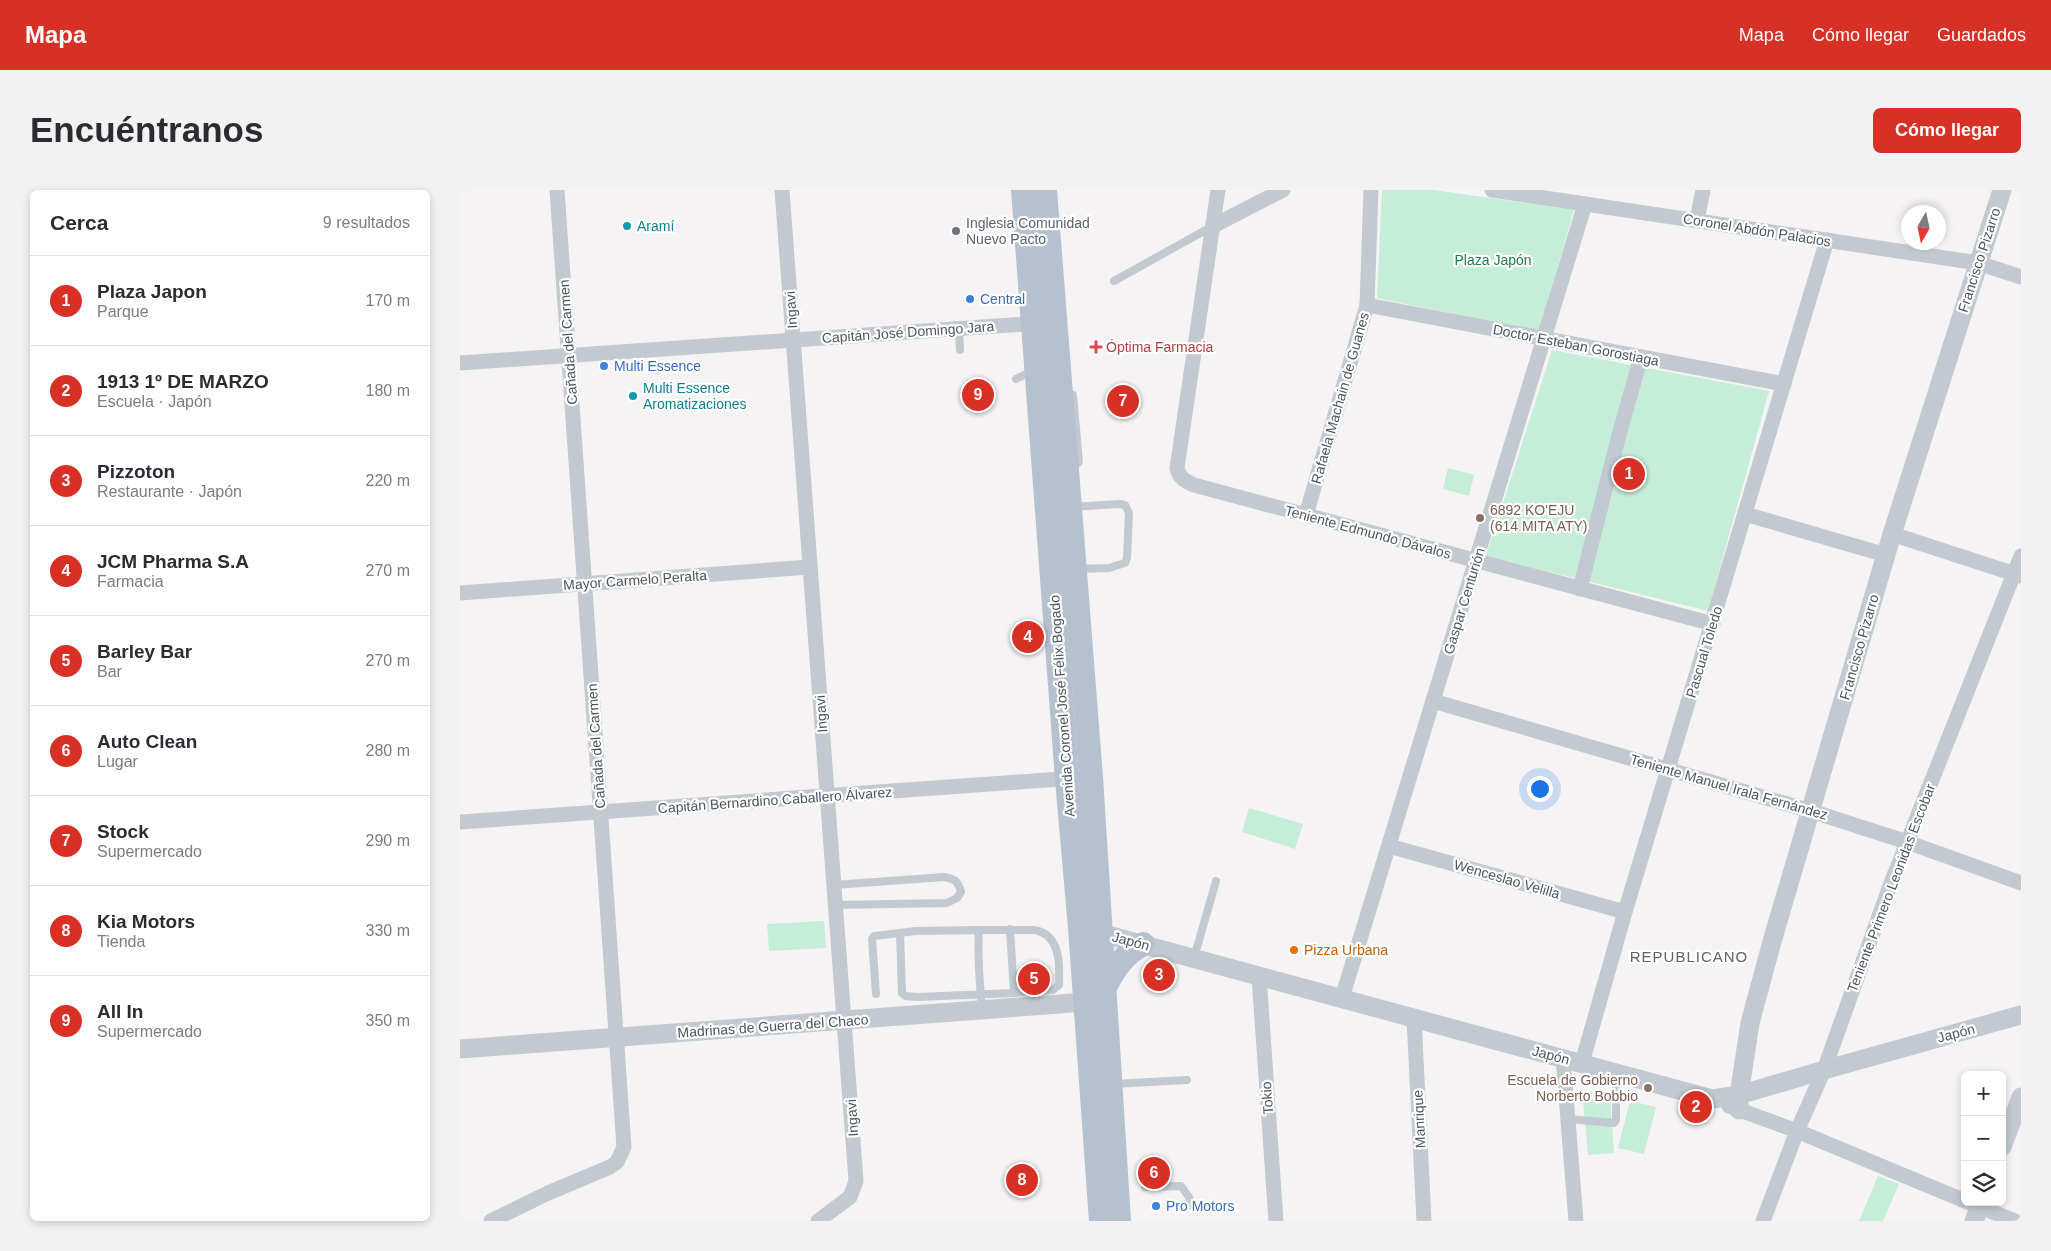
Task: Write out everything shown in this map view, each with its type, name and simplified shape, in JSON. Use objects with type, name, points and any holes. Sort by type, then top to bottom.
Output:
[{"type":"main road","name":"Avenida Coronel José Félix Bogado","points":[[1024,190],[1033,324],[1026,373],[1067,779],[1090,930],[1108,1209]]},
{"type":"main road","name":"Avenida Coronel José Félix Bogado","points":[[1045,190],[1056,322],[1062,359],[1070,507],[1091,777],[1090,930]]},
{"type":"main road","points":[[1095,996],[1118,964],[1130,951],[1143,944]]},
{"type":"main road","name":"Avenida Coronel José Félix Bogado","points":[[1095,996],[1110,1085],[1108,1209]]},
{"type":"street","name":"Cañada del Carmen","points":[[491,1221],[617,1162],[624,1147],[557,190]]},
{"type":"street","name":"Ingavi","points":[[782,190],[856,1181],[854,1191],[850,1197],[818,1221]]},
{"type":"street","points":[[1213,226],[1218,190]]},
{"type":"street","points":[[1213,226],[1283,190]]},
{"type":"street","name":"Rafaela Machain de Guanes","points":[[1306,515],[1368,305],[1372,190]]},
{"type":"street","name":"Coronel Abdón Palacios","points":[[1492,190],[1978,263],[2021,277]]},
{"type":"street","points":[[1697,220],[1703,190]]},
{"type":"street","name":"Francisco Pizarro","points":[[1739,1102],[1750,1023],[1811,811],[1892,534],[2002,190]]},
{"type":"street","name":"Gaspar Centurión","points":[[1342,998],[1585,204]]},
{"type":"street","name":"Teniente Edmundo Dávalos","points":[[1213,226],[1177,468],[1180,477],[1188,482],[1306,515],[1713,624]]},
{"type":"street","name":"Pascual Toledo","points":[[1582,1063],[1667,769],[1713,624],[1827,240]]},
{"type":"street","name":"Doctor Esteban Gorostiaga","points":[[1368,305],[1784,384]]},
{"type":"street","name":"Capitán José Domingo Jara","points":[[460,363],[1056,322]]},
{"type":"street","points":[[1580,589],[1640,357]]},
{"type":"street","points":[[1745,514],[1886,554]]},
{"type":"street","points":[[1892,534],[2018,575]]},
{"type":"street","name":"Teniente Primero Leonidas Escobar","points":[[1763,1221],[1797,1131],[1824,1070],[1907,842],[2018,575],[2021,556]]},
{"type":"street","name":"Mayor Carmelo Peralta","points":[[460,593],[810,567]]},
{"type":"street","name":"Teniente Manuel Irala Fernández","points":[[1433,702],[1811,811],[1907,842],[2021,883]]},
{"type":"street","name":"Capitán Bernardino Caballero Álvarez","points":[[460,822],[1091,777]]},
{"type":"street","name":"Wenceslao Velilla","points":[[1389,846],[1625,912]]},
{"type":"street","name":"Japón","points":[[1090,930],[1712,1099],[1739,1102],[1824,1070],[2021,1015]]},
{"type":"street","name":"Tokio","points":[[1259,976],[1276,1221]]},
{"type":"street","name":"Madrinas de Guerra del Chaco","points":[[460,1049],[844,1021],[981,1002],[1095,996]]},
{"type":"street","name":"Manrique","points":[[1414,1018],[1424,1221]]},
{"type":"street","points":[[1564,1058],[1576,1221]]},
{"type":"street","points":[[2006,1137],[2021,1098]]},
{"type":"street","points":[[1739,1102],[1797,1131],[1974,1207],[2015,1221]]},
{"type":"lane","points":[[1114,281],[1213,226]]},
{"type":"lane","points":[[959,328],[960,350]]},
{"type":"lane","points":[[1068,473],[1079,462],[1072,384]]},
{"type":"lane","points":[[1070,507],[1120,504],[1125,505],[1129,513],[1127,558],[1125,563],[1109,568],[1075,569]]},
{"type":"lane","points":[[834,885],[944,877],[955,879],[961,892],[957,898],[947,903],[835,905]]},
{"type":"lane","points":[[1194,958],[1216,881]]},
{"type":"lane","points":[[1010,929],[1014,993]]},
{"type":"lane","points":[[876,994],[872,939],[878,935],[914,931],[1010,929],[1042,931],[1056,945],[1060,980],[1057,988],[1053,990],[1014,993],[981,1002],[903,994],[900,933]]},
{"type":"lane","points":[[978,930],[981,1002]]},
{"type":"lane","points":[[1568,1119],[1614,1123],[1616,1120],[1616,1073]]},
{"type":"lane","points":[[1110,1085],[1187,1080]]},
{"type":"lane","points":[[1145,1187],[1181,1186],[1192,1205]]},
{"type":"green space","name":"Plaza Japón","points":[[1382,190],[1434,190],[1574,210],[1539,332],[1377,298]]},
{"type":"green space","points":[[1552,350],[1769,391],[1708,611],[1486,556]]},
{"type":"green space","points":[[1448,468],[1474,475],[1469,496],[1443,489]]},
{"type":"green space","points":[[1249,808],[1303,824],[1295,849],[1242,832]]},
{"type":"green space","points":[[824,921],[826,948],[769,951],[767,924]]},
{"type":"green space","points":[[1610,1097],[1614,1153],[1588,1155],[1583,1100]]},
{"type":"green space","points":[[1630,1101],[1656,1107],[1644,1154],[1618,1148]]},
{"type":"green space","points":[[1878,1176],[1899,1184],[1883,1221],[1859,1221]]},
{"type":"place","name":"Aramí","points":[[627,226]]},
{"type":"place","name":"Inglesia Comunidad Nuevo Pacto","points":[[956,231]]},
{"type":"place","name":"Central","points":[[970,299]]},
{"type":"place","name":"Óptima Farmacia","points":[[1096,347]]},
{"type":"place","name":"Multi Essence","points":[[604,366]]},
{"type":"place","name":"All In","points":[[978,395]]},
{"type":"place","name":"Multi Essence Aromatizaciones","points":[[633,396]]},
{"type":"place","name":"Stock","points":[[1123,401]]},
{"type":"place","name":"Plaza Japon","points":[[1629,474]]},
{"type":"place","name":"6892 KO'EJU (614 MITA ATY)","points":[[1480,518]]},
{"type":"place","name":"JCM Pharma S.A","points":[[1028,637]]},
{"type":"place","name":"Pizza Urbana","points":[[1294,950]]},
{"type":"place","name":"Pizzoton","points":[[1159,975]]},
{"type":"place","name":"Barley Bar","points":[[1034,979]]},
{"type":"place","name":"Escuela de Gobierno Norberto Bobbio","points":[[1648,1088]]},
{"type":"place","name":"1913 1º DE MARZO","points":[[1696,1107]]},
{"type":"place","name":"Auto Clean","points":[[1154,1173]]},
{"type":"place","name":"Kia Motors","points":[[1022,1180]]},
{"type":"place","name":"Pro Motors","points":[[1156,1206]]},
{"type":"district","name":"REPUBLICANO","points":[[1689,956]]}]
